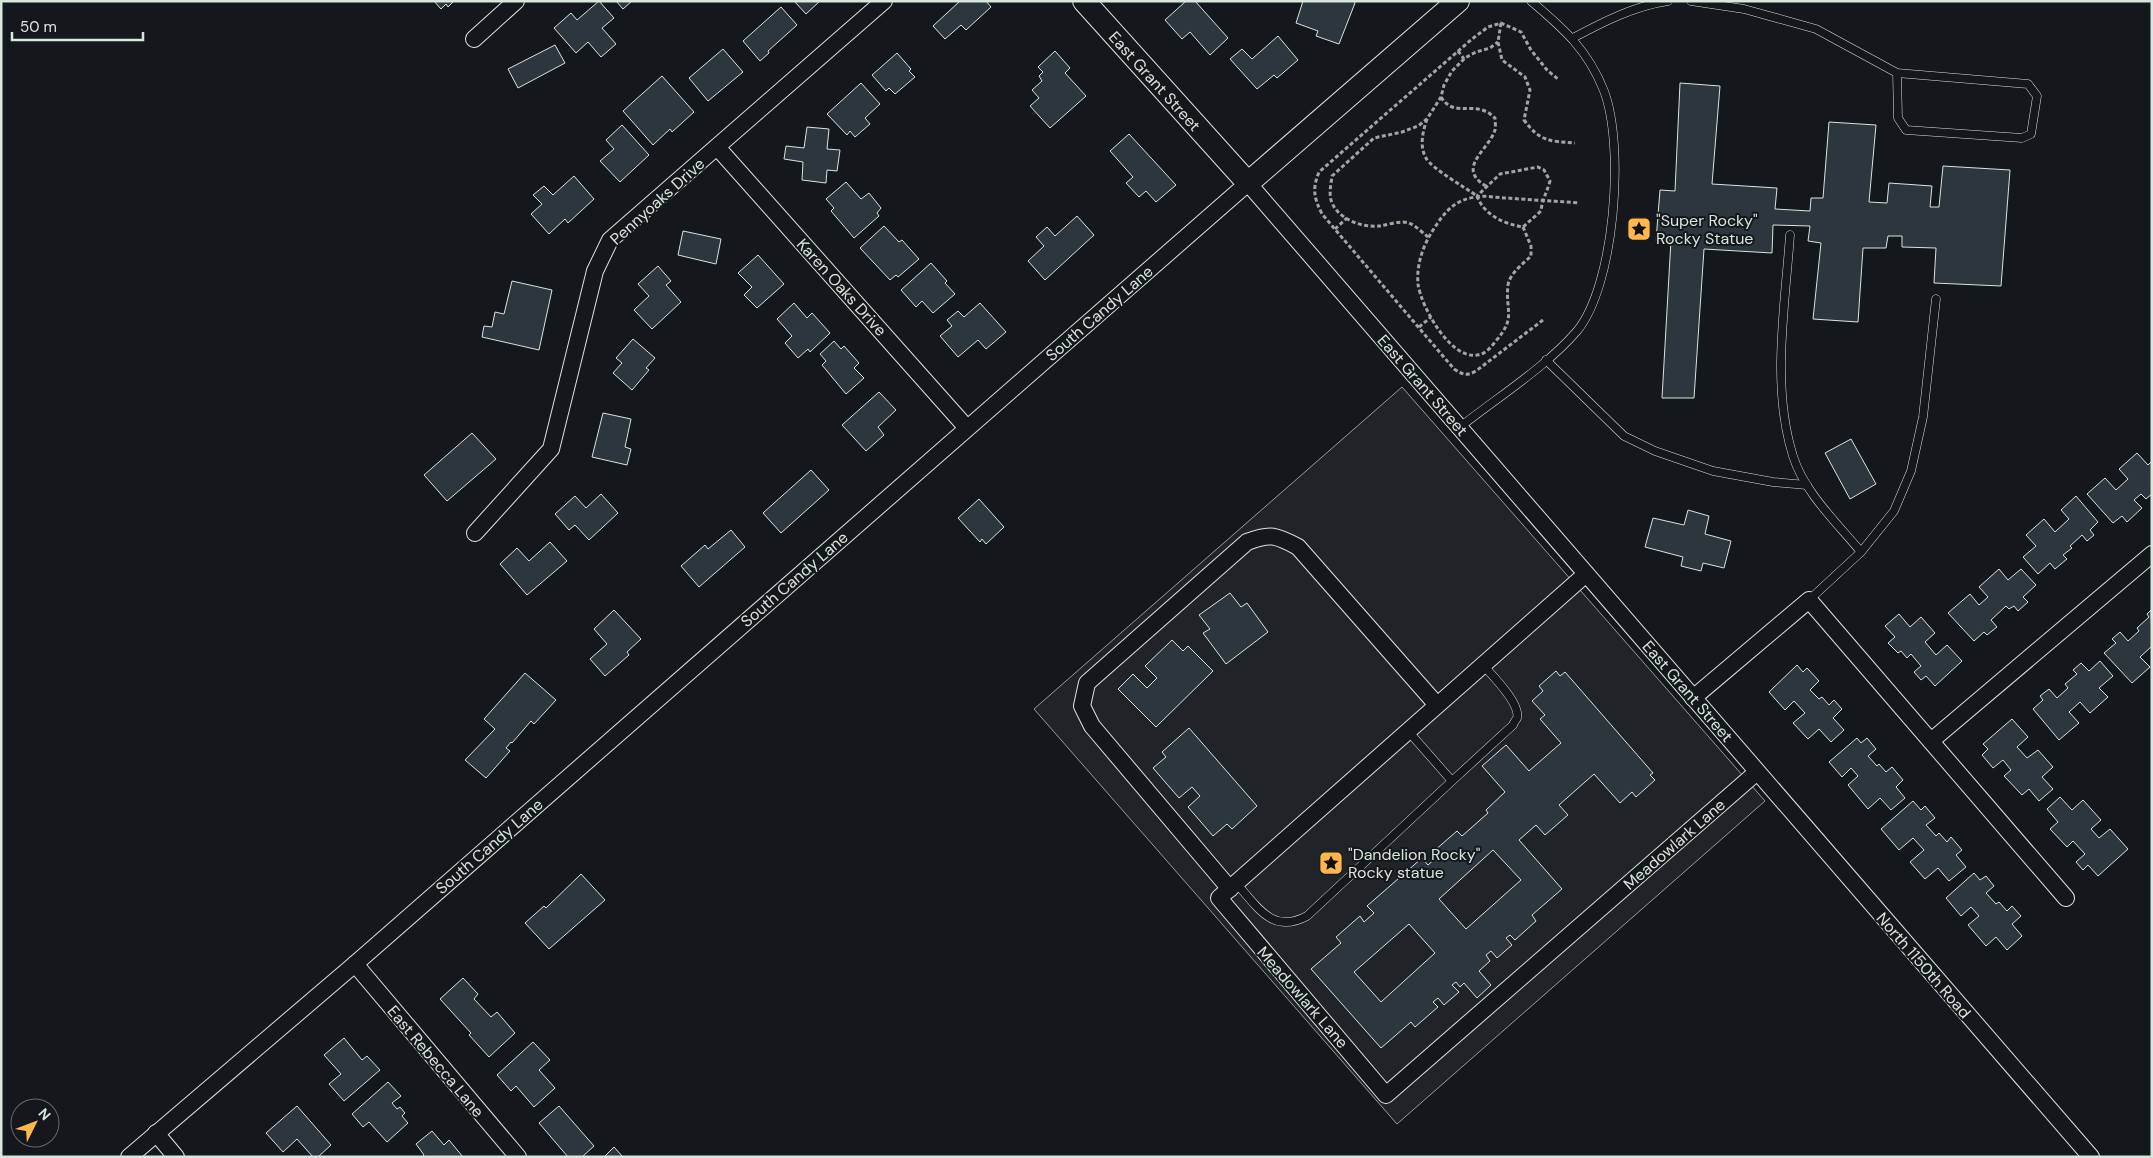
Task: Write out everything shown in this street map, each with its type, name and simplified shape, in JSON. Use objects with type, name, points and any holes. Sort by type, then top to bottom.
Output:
[{"type":"main road","name":"East Grant Street","points":[[1084,1],[1248,183]]},
{"type":"main road","name":"South Candy Lane","points":[[1248,183],[1446,5]]},
{"type":"street","points":[[474,39],[516,1]]},
{"type":"street","name":"Pennyoaks Drive","points":[[474,533],[551,449],[595,271],[610,240],[884,1]]},
{"type":"street","name":"Karen Oaks Drive","points":[[717,147],[967,428]]},
{"type":"street","name":"East Grant Street","points":[[1248,183],[1757,772]]},
{"type":"street","name":"South Candy Lane","points":[[129,1157],[354,964],[1248,183]]},
{"type":"street","points":[[1437,705],[1298,547],[1284,540],[1265,535],[1247,542],[1087,683],[1082,706],[1092,726],[1233,886],[1586,574]]},
{"type":"street","points":[[1931,741],[2152,554]]},
{"type":"street","points":[[1693,698],[1809,600],[2066,898]]},
{"type":"street","name":"Meadowlark Lane","points":[[1233,886],[1219,898],[1386,1095],[1757,772]]},
{"type":"street","name":"North 1150th Road","points":[[1757,772],[2091,1157]]},
{"type":"street","name":"East Rebecca Lane","points":[[354,964],[518,1157]]},
{"type":"street","points":[[156,1133],[176,1157]]},
{"type":"lane","points":[[1460,427],[1546,360],[1578,330],[1591,305],[1602,276],[1612,226],[1614,186],[1613,139],[1609,110],[1604,92],[1590,64],[1573,38],[1531,1]]},
{"type":"lane","points":[[1573,38],[1608,20],[1652,4],[1668,1]]},
{"type":"lane","points":[[1691,1],[1744,9],[1816,29],[1897,73],[2028,84],[2037,96],[2031,134],[2022,138],[1906,130],[1898,118],[1897,73]]},
{"type":"lane","points":[[1790,236],[1781,372],[1785,416],[1793,457],[1807,485],[1861,552]]},
{"type":"lane","points":[[1809,600],[1861,552],[1894,511],[1911,471],[1923,417],[1936,299]]},
{"type":"lane","points":[[1546,360],[1624,436],[1655,451],[1713,471],[1773,482],[1807,485]]},
{"type":"lane","points":[[1233,886],[1277,923],[1298,921],[1307,916],[1513,725],[1517,718],[1511,698],[1483,665]]},
{"type":"lane","points":[[1408,731],[1452,781]]},
{"type":"path","points":[[1501,23],[1498,42],[1502,60],[1525,78],[1530,90],[1524,120],[1533,132],[1544,140],[1575,143]]},
{"type":"path","points":[[1543,320],[1469,375],[1461,374],[1454,369],[1322,214],[1316,200],[1314,184],[1319,172],[1488,27],[1501,23],[1521,32],[1531,50],[1547,70],[1559,80]]},
{"type":"path","points":[[1477,196],[1500,174],[1538,167],[1544,170],[1550,180],[1542,201],[1541,211],[1523,227],[1507,225],[1480,204],[1477,196],[1426,159],[1422,145],[1422,132],[1452,71],[1464,59],[1476,52],[1490,48],[1498,42]]},
{"type":"path","points":[[1458,51],[1464,59]]},
{"type":"path","points":[[1441,96],[1446,104],[1455,108],[1486,111],[1495,118],[1495,130],[1476,159],[1473,171],[1478,182],[1486,186]]},
{"type":"path","points":[[1427,119],[1418,126],[1402,132],[1374,138],[1360,149],[1332,176],[1331,199],[1336,211],[1359,224],[1377,226],[1409,223],[1428,238]]},
{"type":"path","points":[[1354,141],[1360,149]]},
{"type":"path","points":[[1523,227],[1531,246],[1531,256],[1512,275],[1508,285],[1510,313],[1508,325],[1491,347],[1482,354],[1469,356],[1448,341],[1431,317],[1423,301],[1418,284],[1420,261],[1428,238],[1451,206],[1477,196],[1579,203]]},
{"type":"path","points":[[1335,229],[1347,218]]},
{"type":"path","points":[[1419,327],[1431,317]]},
{"type":"shaded area","points":[[1402,387],[1765,801],[1397,1124],[1034,709]]},
{"type":"building","points":[[434,1],[454,1],[448,7],[446,4],[441,9]]},
{"type":"building","points":[[599,1],[614,18],[602,28],[616,44],[601,57],[588,42],[576,53],[554,28],[571,13],[577,20]]},
{"type":"building","points":[[616,1],[632,1],[623,9]]},
{"type":"building","points":[[794,1],[820,1],[806,14]]},
{"type":"building","points":[[960,1],[986,1],[991,7],[966,30],[961,25],[945,39],[933,26]]},
{"type":"building","points":[[1186,1],[1195,1],[1228,38],[1210,55],[1190,32],[1182,39],[1165,20]]},
{"type":"building","points":[[1303,1],[1354,1],[1355,3],[1339,44],[1316,36],[1318,31],[1296,23]]},
{"type":"building","points":[[781,7],[797,25],[768,51],[769,53],[760,61],[743,41]]},
{"type":"building","points":[[1278,36],[1298,60],[1277,78],[1274,75],[1257,89],[1230,59],[1242,49],[1252,59]]},
{"type":"building","points":[[555,45],[565,63],[518,88],[508,69]]},
{"type":"building","points":[[723,49],[743,72],[708,101],[689,78]]},
{"type":"building","points":[[1055,51],[1070,68],[1065,73],[1086,96],[1050,128],[1030,106],[1039,98],[1032,90],[1042,81],[1039,76],[1043,72],[1038,67]]},
{"type":"building","points":[[897,53],[911,69],[909,71],[915,77],[895,94],[889,88],[886,91],[872,75]]},
{"type":"building","points":[[662,76],[694,112],[672,132],[670,129],[653,145],[623,111]]},
{"type":"building","points":[[861,83],[880,104],[865,118],[870,124],[855,137],[850,131],[847,135],[827,114]]},
{"type":"building","points":[[1680,83],[1720,86],[1712,184],[1777,188],[1775,209],[1810,211],[1811,198],[1823,198],[1829,122],[1876,125],[1869,202],[1887,203],[1889,183],[1932,186],[1930,207],[1939,207],[1943,166],[2010,170],[2001,286],[1934,283],[1936,248],[1902,247],[1902,236],[1888,236],[1886,248],[1863,248],[1858,322],[1813,319],[1821,243],[1808,241],[1810,226],[1773,225],[1772,253],[1704,249],[1694,398],[1662,398],[1671,240],[1656,241],[1660,190],[1675,191]]},
{"type":"building","points":[[622,125],[649,155],[620,182],[600,161],[614,149],[606,140]]},
{"type":"building","points":[[807,127],[829,129],[827,149],[840,150],[837,171],[827,170],[826,183],[802,180],[803,162],[784,159],[786,146],[804,148]]},
{"type":"building","points":[[1129,134],[1176,185],[1156,202],[1146,191],[1139,197],[1126,183],[1133,177],[1110,151]]},
{"type":"building","points":[[574,176],[594,199],[568,223],[565,219],[549,234],[531,214],[542,204],[533,195],[544,186],[553,195]]},
{"type":"building","points":[[846,182],[861,199],[869,193],[881,208],[877,213],[879,216],[854,238],[831,211],[834,208],[826,199]]},
{"type":"building","points":[[1077,216],[1094,235],[1045,280],[1028,261],[1044,246],[1036,237],[1047,227],[1055,236]]},
{"type":"building","points":[[884,226],[899,242],[902,240],[919,259],[898,277],[896,275],[890,280],[860,248]]},
{"type":"building","points":[[683,231],[721,239],[716,264],[678,255]]},
{"type":"building","points":[[758,255],[784,284],[757,308],[744,295],[752,287],[738,273]]},
{"type":"building","points":[[931,263],[947,281],[945,283],[955,294],[933,313],[922,301],[916,307],[901,290]]},
{"type":"building","points":[[658,266],[671,281],[666,285],[681,302],[652,329],[634,310],[649,296],[638,284]]},
{"type":"building","points":[[512,281],[552,290],[539,350],[482,337],[484,326],[492,327],[495,312],[504,314]]},
{"type":"building","points":[[794,303],[807,318],[812,313],[830,333],[810,352],[808,349],[798,358],[785,343],[792,336],[777,319]]},
{"type":"building","points":[[980,303],[1006,332],[986,349],[978,340],[958,357],[940,336],[952,326],[947,320],[958,311],[964,317]]},
{"type":"building","points":[[633,339],[655,358],[646,368],[649,370],[632,390],[613,373],[622,363],[616,358]]},
{"type":"building","points":[[834,341],[841,349],[844,346],[859,363],[854,368],[864,378],[846,394],[822,365],[826,361],[820,354]]},
{"type":"building","points":[[879,392],[896,410],[878,427],[884,435],[866,451],[842,425]]},
{"type":"building","points":[[603,413],[631,419],[625,447],[631,449],[627,465],[592,457]]},
{"type":"building","points":[[472,433],[496,459],[447,501],[424,475]]},
{"type":"building","points":[[1851,439],[1876,484],[1850,499],[1825,453]]},
{"type":"building","points":[[2137,453],[2148,465],[2152,461],[2152,494],[2146,499],[2141,494],[2134,500],[2142,508],[2127,522],[2122,516],[2113,523],[2087,494],[2105,478],[2116,490],[2128,479],[2119,469]]},
{"type":"building","points":[[811,470],[829,490],[781,533],[763,513]]},
{"type":"building","points":[[601,494],[618,513],[589,540],[575,525],[569,530],[555,514],[575,496],[586,508]]},
{"type":"building","points":[[2076,496],[2098,522],[2090,530],[2094,535],[2087,541],[2082,535],[2070,546],[2072,548],[2063,555],[2067,559],[2055,569],[2050,563],[2038,574],[2023,557],[2036,546],[2026,535],[2044,519],[2055,532],[2069,519],[2061,510]]},
{"type":"building","points":[[979,499],[1004,527],[986,544],[982,539],[980,542],[958,518]]},
{"type":"building","points":[[1688,510],[1709,516],[1705,534],[1731,541],[1724,568],[1703,563],[1701,571],[1681,566],[1683,557],[1645,547],[1653,518],[1684,525]]},
{"type":"building","points":[[731,530],[745,547],[699,587],[681,566],[705,545],[708,549]]},
{"type":"building","points":[[550,542],[567,561],[527,595],[500,564],[517,548],[529,561]]},
{"type":"building","points":[[1999,569],[2008,580],[2021,569],[2036,585],[2023,597],[2028,602],[2018,611],[2014,606],[2009,609],[2006,606],[1991,620],[1997,627],[1987,635],[1984,632],[1974,641],[1948,613],[1970,594],[1979,605],[1988,597],[1979,587]]},
{"type":"building","points":[[1230,593],[1241,607],[1247,603],[1268,632],[1226,664],[1203,633],[1210,629],[1199,615]]},
{"type":"building","points":[[614,610],[641,639],[627,652],[629,655],[605,676],[590,659],[607,644],[594,629]]},
{"type":"building","points":[[2151,610],[2152,646],[2140,657],[2150,667],[2132,683],[2104,653],[2116,643],[2112,639],[2120,632],[2128,641],[2139,631],[2137,628],[2149,617],[2147,614]]},
{"type":"building","points":[[1899,614],[1910,627],[1921,617],[1935,633],[1925,642],[1936,655],[1947,645],[1962,661],[1935,686],[1926,676],[1921,680],[1914,672],[1921,666],[1911,654],[1907,658],[1901,651],[1898,653],[1888,643],[1895,637],[1885,626]]},
{"type":"building","points":[[1172,640],[1183,651],[1188,646],[1213,671],[1156,727],[1118,689],[1133,674],[1147,688],[1157,678],[1145,666]]},
{"type":"building","points":[[2100,661],[2113,676],[2099,688],[2108,697],[2090,713],[2080,702],[2069,712],[2079,723],[2059,740],[2033,709],[2043,700],[2040,696],[2049,689],[2057,698],[2068,688],[2065,684],[2077,674],[2073,670],[2081,663],[2089,671]]},
{"type":"building","points":[[1797,665],[1803,672],[1807,668],[1819,681],[1810,690],[1819,699],[1822,697],[1829,705],[1834,700],[1842,709],[1833,718],[1844,730],[1831,742],[1819,729],[1808,739],[1793,723],[1805,713],[1794,701],[1785,710],[1769,692]]},
{"type":"building","points":[[1556,671],[1560,676],[1565,672],[1653,773],[1650,775],[1655,780],[1636,797],[1632,792],[1620,803],[1594,774],[1559,805],[1568,815],[1545,835],[1536,825],[1519,840],[1562,889],[1532,915],[1536,921],[1515,940],[1510,935],[1506,938],[1512,945],[1497,958],[1491,951],[1486,955],[1490,961],[1479,971],[1491,985],[1477,998],[1464,983],[1460,987],[1456,982],[1452,985],[1459,992],[1444,1005],[1438,998],[1433,1002],[1438,1007],[1415,1027],[1411,1022],[1381,1048],[1311,969],[1341,943],[1336,937],[1360,916],[1364,922],[1374,913],[1367,906],[1422,858],[1428,865],[1438,856],[1434,851],[1457,831],[1462,836],[1488,813],[1486,810],[1505,792],[1482,766],[1506,745],[1529,771],[1561,743],[1540,719],[1545,715],[1532,701],[1543,691],[1539,686]],"holes":[[[1493,850],[1521,880],[1466,929],[1439,899]],[[1409,924],[1435,953],[1381,1002],[1354,972]]]},
{"type":"building","points":[[525,673],[556,700],[534,724],[531,721],[511,742],[506,748],[510,751],[486,778],[465,760],[495,729],[484,719]]},
{"type":"building","points":[[2012,719],[2028,737],[2017,747],[2027,758],[2038,750],[2053,767],[2042,777],[2053,789],[2039,801],[2029,789],[2022,795],[2004,776],[2011,770],[2003,760],[1993,768],[1982,755],[1988,749],[1983,744]]},
{"type":"building","points":[[1189,728],[1257,806],[1232,829],[1227,824],[1213,836],[1188,807],[1200,796],[1192,787],[1179,798],[1153,768],[1166,757],[1162,752]]},
{"type":"building","points":[[1857,738],[1861,743],[1867,738],[1876,749],[1868,756],[1877,766],[1879,764],[1886,772],[1892,767],[1903,780],[1896,787],[1905,798],[1891,810],[1880,798],[1868,809],[1848,785],[1858,776],[1851,768],[1842,777],[1829,762]]},
{"type":"building","points":[[2060,797],[2072,810],[2083,800],[2101,820],[2091,829],[2099,838],[2110,829],[2128,849],[2098,876],[2088,865],[2083,870],[2076,862],[2085,854],[2073,841],[2067,847],[2050,829],[2058,822],[2047,809]]},
{"type":"building","points":[[1913,801],[1921,810],[1925,806],[1935,818],[1926,825],[1936,836],[1939,833],[1947,842],[1951,837],[1962,850],[1956,855],[1966,867],[1949,881],[1938,868],[1925,879],[1910,862],[1924,850],[1913,838],[1899,850],[1881,829]]},
{"type":"building","points":[[1974,873],[1980,880],[1986,876],[1994,886],[1986,893],[1996,904],[1999,902],[2007,911],[2012,906],[2021,916],[2012,924],[2022,936],[2007,950],[1996,937],[1986,946],[1968,925],[1979,916],[1971,907],[1961,916],[1946,898]]},
{"type":"building","points":[[581,874],[605,900],[549,949],[525,923],[544,906],[546,908]]},
{"type":"building","points":[[463,978],[478,994],[474,999],[491,1017],[497,1012],[515,1033],[489,1057],[469,1035],[471,1033],[440,999]]},
{"type":"building","points":[[344,1038],[362,1060],[367,1056],[380,1070],[344,1101],[329,1084],[341,1074],[324,1055]]},
{"type":"building","points":[[533,1042],[550,1060],[539,1070],[555,1088],[534,1107],[516,1086],[511,1091],[497,1075]]},
{"type":"building","points":[[388,1082],[401,1096],[392,1103],[397,1109],[400,1107],[405,1113],[402,1116],[408,1123],[387,1142],[369,1122],[363,1127],[352,1114]]},
{"type":"building","points":[[297,1106],[331,1145],[318,1157],[313,1157],[297,1139],[283,1152],[266,1133]]},
{"type":"building","points":[[559,1106],[594,1146],[582,1157],[568,1157],[539,1123]]},
{"type":"building","points":[[432,1131],[444,1145],[449,1140],[463,1157],[422,1157],[424,1155],[416,1144]]},
{"type":"building","points":[[614,1147],[623,1157],[604,1157]]},
{"type":"place","name":"\"Super Rocky\" Rocky Statue","points":[[1639,229]]},
{"type":"place","name":"\"Dandelion Rocky\" Rocky statue","points":[[1331,863]]}]
